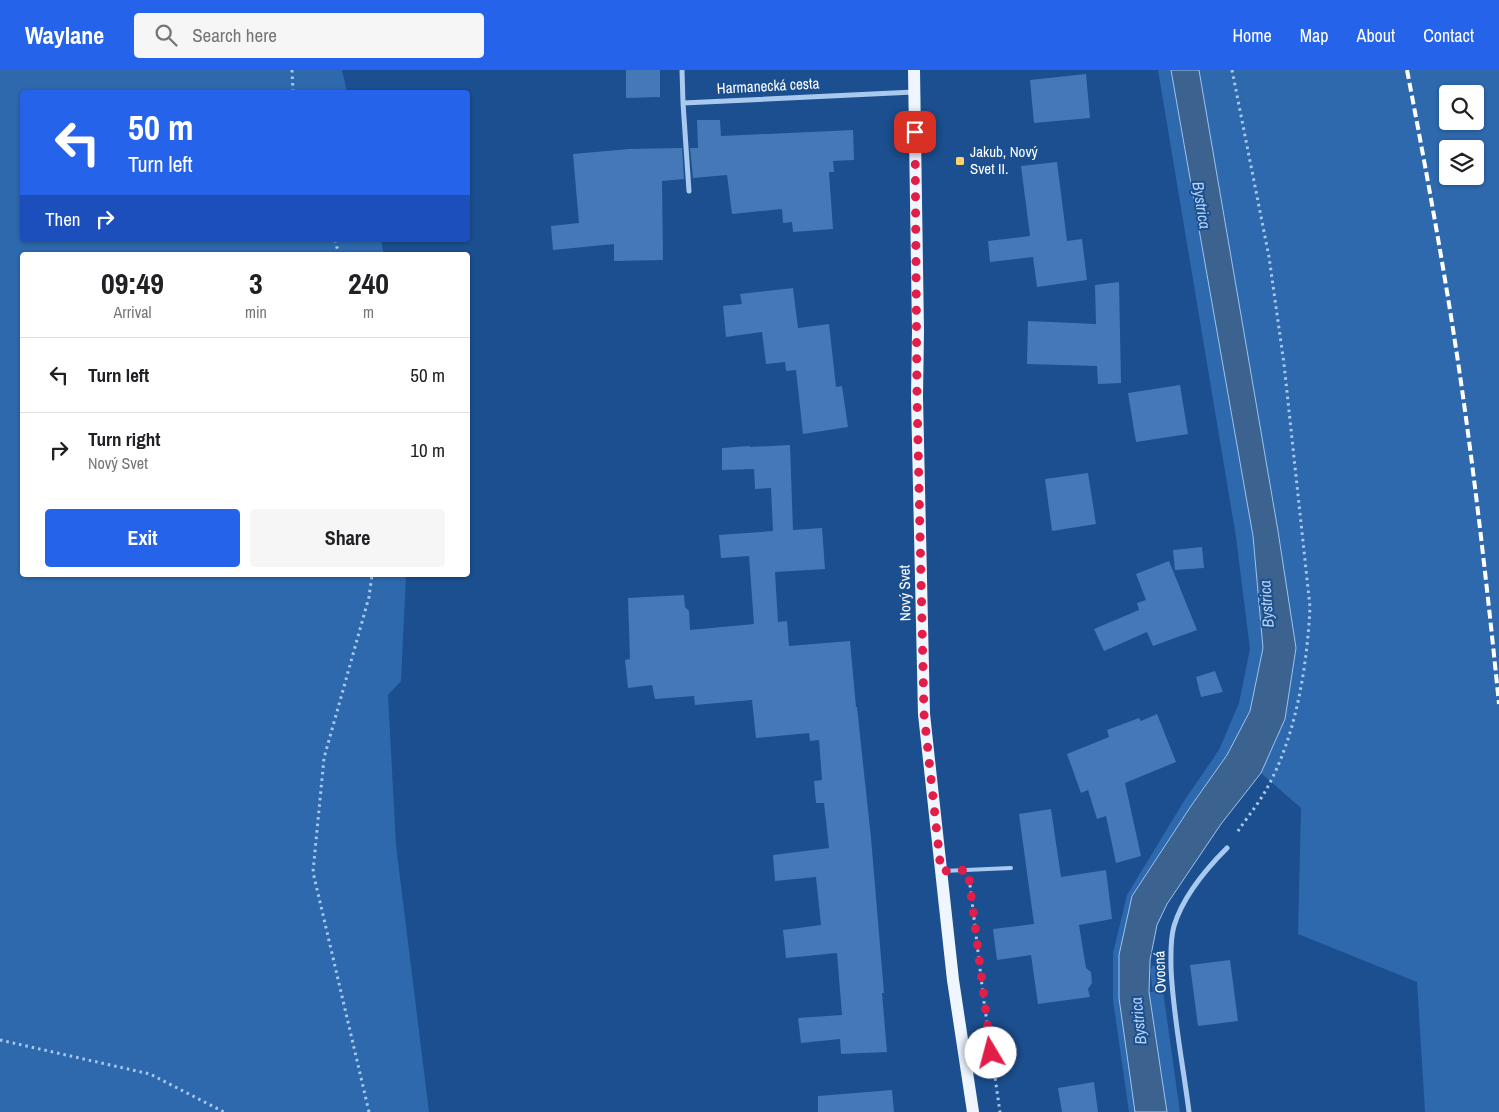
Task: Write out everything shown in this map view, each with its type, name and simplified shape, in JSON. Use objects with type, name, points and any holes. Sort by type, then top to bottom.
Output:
[{"type":"main road","name":"Nový Svet","points":[[914,70],[918,331],[917,406],[924,714],[954,980],[973,1112]]},
{"type":"street","points":[[682,70],[689,191]]},
{"type":"street","name":"Harmanecká cesta","points":[[683,103],[914,92]]},
{"type":"street","name":"Ovocná","points":[[1189,1112],[1172,990],[1171,945],[1173,928],[1182,905],[1209,866],[1226,848]]},
{"type":"lane","points":[[941,871],[1011,868]]},
{"type":"path","points":[[292,70],[293,90]]},
{"type":"path","points":[[1226,848],[1266,790],[1283,752],[1299,699],[1308,644],[1310,607],[1284,364],[1270,266],[1232,70]]},
{"type":"path","points":[[369,1112],[313,872],[324,758],[370,598],[372,577]]},
{"type":"path","points":[[968,870],[1000,1112]]},
{"type":"path","points":[[0,1040],[150,1074],[224,1112]]},
{"type":"shaded area","points":[[0,70],[342,70],[347,90],[20,90],[20,242],[381,242],[383,252],[20,252],[20,577],[406,577],[401,681],[388,695],[396,845],[429,1112],[0,1112]]},
{"type":"shaded area","points":[[1158,70],[1171,70],[1253,536],[1263,648],[1250,711],[1227,755],[1132,896],[1119,955],[1119,998],[1135,1112],[1129,1112],[1113,1000],[1113,953],[1127,895],[1184,801],[1219,750],[1239,703],[1250,649],[1236,537]]},
{"type":"shaded area","points":[[1199,70],[1499,70],[1499,1112],[1425,1112],[1417,982],[1298,934],[1301,808],[1261,773],[1285,719],[1296,648],[1278,531]]},
{"type":"shaded area","points":[[1153,965],[1157,968],[1160,991],[1163,991],[1180,1112],[1167,1112],[1149,992],[1153,992],[1150,970]]},
{"type":"water","name":"Bystrica","points":[[1171,70],[1199,70],[1278,531],[1296,648],[1285,719],[1261,773],[1221,824],[1167,904],[1157,925],[1150,960],[1149,992],[1167,1112],[1135,1112],[1119,998],[1119,955],[1132,896],[1227,755],[1250,711],[1263,648],[1253,536]]},
{"type":"building","points":[[626,70],[660,70],[660,97],[626,98]]},
{"type":"building","points":[[1086,74],[1090,118],[1034,123],[1030,80]]},
{"type":"building","points":[[697,120],[720,120],[721,136],[853,130],[854,160],[833,161],[834,172],[829,172],[833,229],[793,232],[792,222],[783,223],[782,209],[732,214],[727,175],[693,178],[690,148],[698,148]]},
{"type":"building","points":[[682,148],[684,179],[662,181],[663,260],[614,261],[614,244],[553,250],[551,226],[579,223],[573,154],[629,149]]},
{"type":"building","points":[[1057,162],[1067,241],[1082,239],[1087,280],[1037,287],[1033,257],[990,262],[988,241],[1030,236],[1021,166]]},
{"type":"building","points":[[1119,282],[1121,383],[1098,384],[1097,366],[1027,364],[1028,321],[1096,324],[1095,285]]},
{"type":"building","points":[[793,288],[798,328],[829,324],[836,387],[842,386],[848,427],[803,434],[796,370],[786,371],[785,362],[766,364],[762,332],[726,337],[723,306],[742,304],[740,294]]},
{"type":"building","points":[[1180,385],[1188,434],[1136,442],[1128,393]]},
{"type":"building","points":[[790,445],[793,530],[822,528],[825,569],[775,572],[778,622],[787,621],[789,646],[850,641],[871,838],[887,1052],[841,1054],[840,1039],[801,1043],[798,1018],[842,1015],[837,953],[786,958],[783,930],[821,925],[816,877],[775,881],[773,855],[829,848],[824,803],[816,803],[814,781],[822,780],[819,740],[810,741],[809,733],[756,738],[752,700],[695,705],[694,696],[655,699],[652,685],[628,688],[625,660],[630,659],[628,598],[684,595],[685,607],[689,611],[690,630],[754,624],[749,556],[721,558],[719,535],[773,531],[771,488],[755,489],[754,469],[722,470],[722,448]]},
{"type":"building","points":[[1088,473],[1096,524],[1052,531],[1045,479]]},
{"type":"building","points":[[1202,547],[1204,568],[1175,570],[1173,550]]},
{"type":"building","points":[[1169,561],[1197,630],[1153,646],[1147,632],[1104,651],[1094,629],[1139,610],[1137,603],[1146,600],[1136,574]]},
{"type":"building","points":[[1215,671],[1223,692],[1201,697],[1196,677]]},
{"type":"building","points":[[1157,714],[1176,762],[1125,783],[1141,856],[1116,863],[1106,816],[1097,819],[1088,790],[1081,793],[1067,754],[1109,737],[1107,730],[1139,718],[1141,721]]},
{"type":"building","points":[[1051,809],[1061,877],[1106,870],[1112,919],[1079,925],[1086,968],[1091,972],[1092,983],[1088,989],[1090,997],[1038,1004],[1031,955],[997,960],[993,929],[1034,924],[1019,814]]},
{"type":"building","points":[[1230,960],[1238,1021],[1198,1026],[1190,965]]},
{"type":"building","points":[[1094,1082],[1098,1112],[1062,1112],[1058,1088]]},
{"type":"building","points":[[892,1090],[894,1112],[818,1112],[818,1096]]},
{"type":"railway","points":[[1407,70],[1440,251],[1462,387],[1481,535],[1499,704]]},
{"type":"place","name":"Jakub, Nový Svet II.","points":[[960,161]]},
{"type":"route","points":[[915,132],[917,397],[924,714],[941,871],[968,870],[991,1053]]}]
